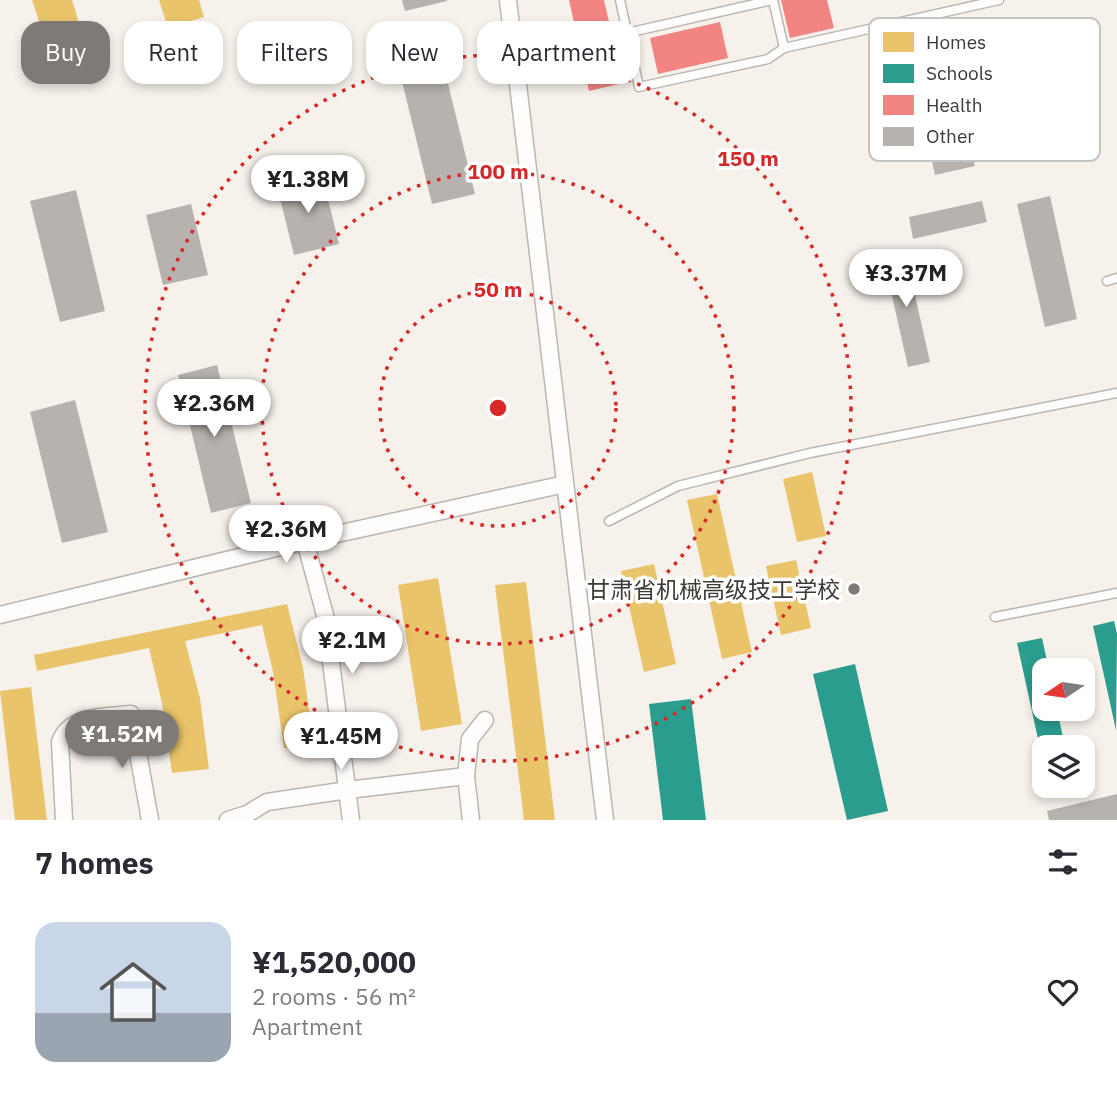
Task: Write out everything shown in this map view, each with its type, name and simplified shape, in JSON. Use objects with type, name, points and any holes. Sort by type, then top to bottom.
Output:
[{"type":"street","points":[[508,0],[605,820]]},
{"type":"street","points":[[0,615],[305,541],[565,484]]},
{"type":"street","points":[[305,541],[325,615],[351,820]]},
{"type":"street","points":[[64,820],[60,742],[63,734],[81,720],[131,714],[150,820]]},
{"type":"street","points":[[471,820],[466,776],[470,738],[485,720]]},
{"type":"street","points":[[228,820],[247,814],[267,802],[466,776]]},
{"type":"lane","points":[[620,0],[624,21]]},
{"type":"lane","points":[[640,30],[773,0],[784,48]]},
{"type":"lane","points":[[918,18],[999,0]]},
{"type":"lane","points":[[638,84],[639,87],[768,59],[784,48],[869,29]]},
{"type":"lane","points":[[1107,281],[1117,278]]},
{"type":"lane","points":[[609,521],[678,486],[810,453],[1117,393]]},
{"type":"lane","points":[[995,617],[1117,593]]},
{"type":"building: Homes","points":[[32,0],[72,0],[78,21],[39,21]]},
{"type":"building: Homes","points":[[159,0],[199,0],[204,17],[191,21],[166,21]]},
{"type":"building: Homes","points":[[812,472],[826,536],[797,542],[783,479]]},
{"type":"building: Homes","points":[[717,494],[752,652],[722,659],[687,500]]},
{"type":"building: Homes","points":[[796,560],[811,628],[781,635],[766,566]]},
{"type":"building: Homes","points":[[654,564],[676,664],[644,672],[621,571]]},
{"type":"building: Homes","points":[[438,578],[462,724],[421,731],[398,585]]},
{"type":"building: Homes","points":[[526,582],[555,820],[524,820],[495,585]]},
{"type":"building: Homes","points":[[287,604],[303,668],[314,744],[284,748],[273,672],[262,625],[185,641],[200,698],[209,769],[172,773],[162,703],[149,648],[37,671],[34,655]]},
{"type":"building: Homes","points":[[31,687],[47,820],[15,820],[0,691]]},
{"type":"building: Schools","points":[[1114,621],[1117,634],[1116,730],[1093,626]]},
{"type":"building: Schools","points":[[1042,638],[1046,658],[1032,658],[1032,711],[1017,643]]},
{"type":"building: Schools","points":[[855,664],[888,811],[847,820],[813,674]]},
{"type":"building: Schools","points":[[691,699],[706,820],[663,820],[649,704]]},
{"type":"building: Schools","points":[[1034,721],[1060,721],[1062,735],[1037,735]]},
{"type":"building: Health","points":[[569,0],[604,0],[609,21],[574,21]]},
{"type":"building: Health","points":[[781,0],[827,0],[834,28],[790,38]]},
{"type":"building: Health","points":[[720,22],[728,58],[658,74],[650,38]]},
{"type":"building: Health","points":[[587,84],[619,84],[589,91]]},
{"type":"building: Other","points":[[402,0],[447,0],[447,1],[405,11]]},
{"type":"building: Other","points":[[403,84],[448,84],[475,194],[432,204]]},
{"type":"building: Other","points":[[932,161],[974,161],[975,166],[935,175]]},
{"type":"building: Other","points":[[322,175],[339,244],[294,255],[277,186]]},
{"type":"building: Other","points":[[76,190],[105,311],[60,322],[30,201]]},
{"type":"building: Other","points":[[1050,196],[1077,319],[1045,327],[1017,204]]},
{"type":"building: Other","points":[[982,201],[987,222],[913,239],[909,217]]},
{"type":"building: Other","points":[[191,204],[208,275],[163,285],[146,215]]},
{"type":"building: Other","points":[[905,251],[930,362],[908,367],[883,256]]},
{"type":"building: Other","points":[[217,365],[251,503],[211,513],[178,375]]},
{"type":"building: Other","points":[[75,400],[108,532],[62,543],[30,412]]},
{"type":"building: Other","points":[[1117,794],[1117,820],[1049,820],[1047,811]]},
{"type":"place","name":"甘肃省机械高级技工学校","points":[[854,589]]}]
